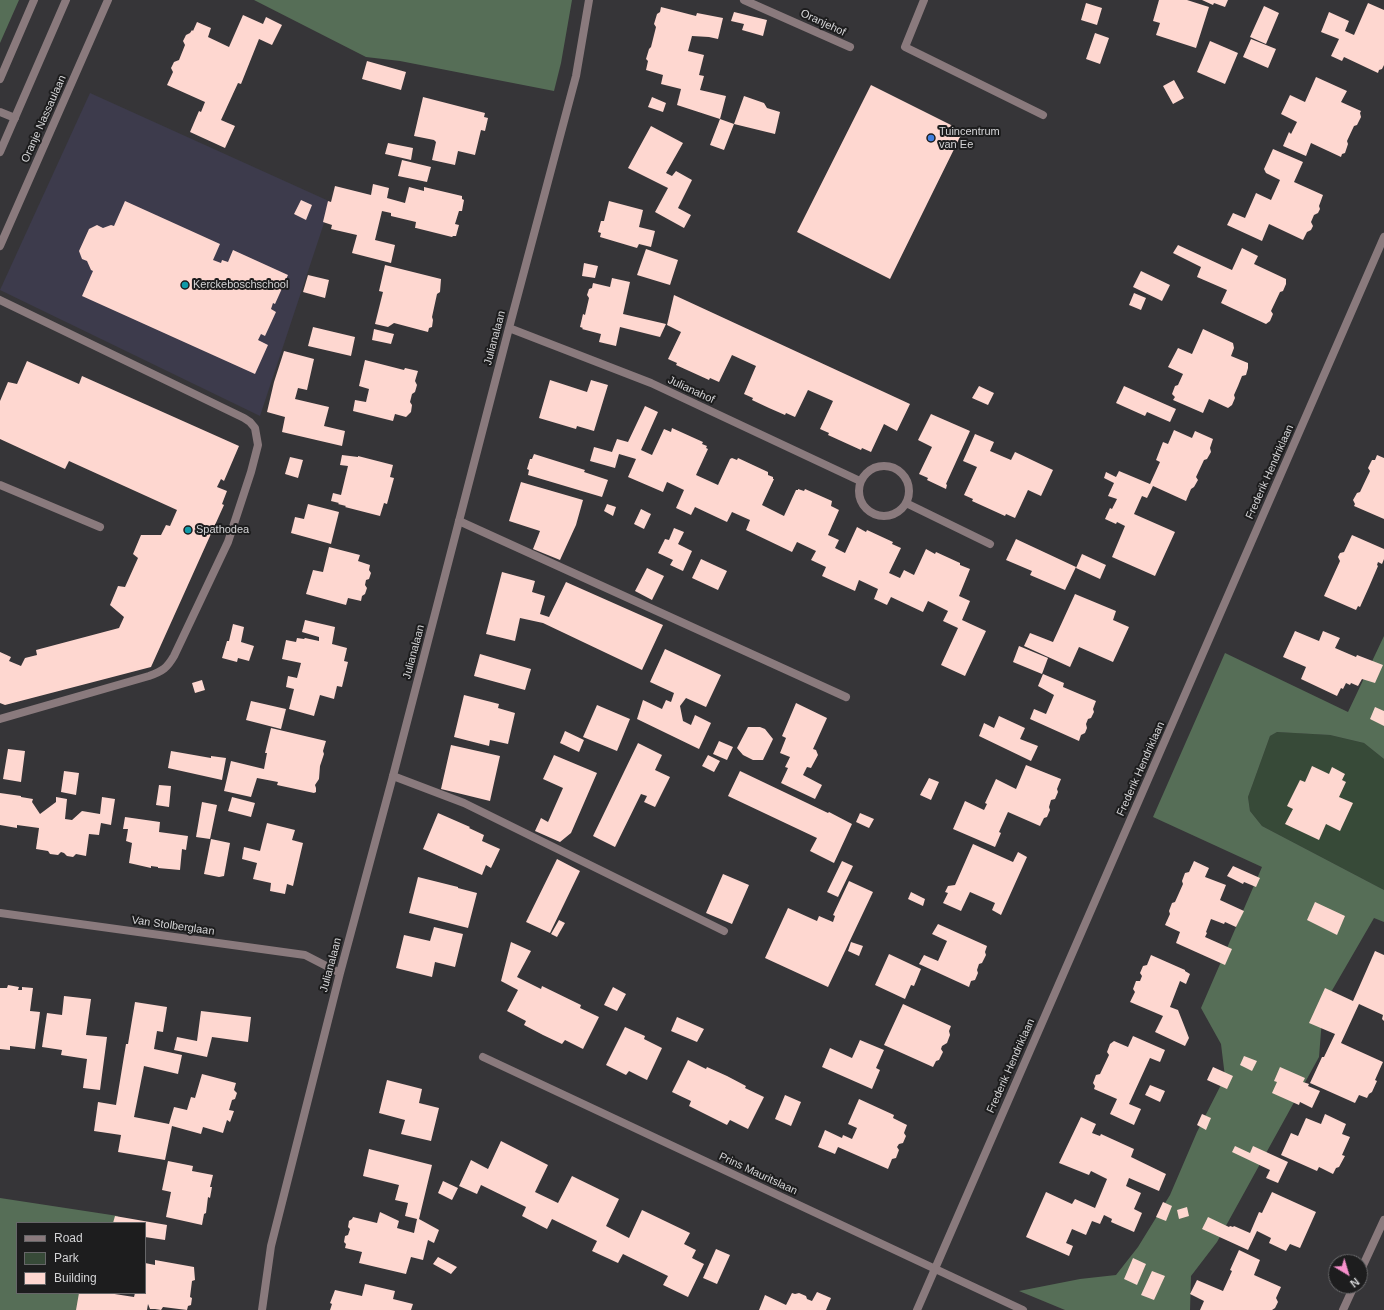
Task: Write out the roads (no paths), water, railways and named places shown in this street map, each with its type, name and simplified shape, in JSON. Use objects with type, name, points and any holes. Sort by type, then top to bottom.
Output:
[{"type":"street","points":[[0,79],[34,0]]},
{"type":"street","points":[[0,152],[66,0]]},
{"type":"street","name":"Oranje Nassaulaan","points":[[0,246],[108,0]]},
{"type":"street","name":"Julianalaan","points":[[262,1310],[271,1246],[340,973],[576,76],[589,0]]},
{"type":"street","name":"Oranjehof","points":[[744,0],[850,47]]},
{"type":"street","points":[[924,0],[905,47],[1043,115]]},
{"type":"street","points":[[0,112],[15,118]]},
{"type":"street","name":"Frederik Hendriklaan","points":[[917,1310],[1384,237]]},
{"type":"street","points":[[0,300],[244,418],[255,428],[258,445],[228,542],[169,665],[161,672],[149,676],[0,719]]},
{"type":"street","name":"Julianahof","points":[[509,328],[651,383],[860,481]]},
{"type":"street","points":[[880,466],[895,468],[902,473],[906,480],[908,487],[906,503],[900,510],[893,514],[876,515],[863,504],[859,496],[860,481],[872,468],[880,466]]},
{"type":"street","points":[[0,485],[100,527]]},
{"type":"street","points":[[906,503],[990,544]]},
{"type":"street","points":[[459,521],[846,697]]},
{"type":"street","points":[[393,776],[464,803],[724,931]]},
{"type":"street","name":"Van Stolberglaan","points":[[0,913],[305,955],[340,973]]},
{"type":"street","name":"Prins Mauritslaan","points":[[483,1057],[1022,1310]]},
{"type":"street","points":[[1368,1255],[1384,1220]]},
{"type":"street","points":[[1343,1310],[1350,1294]]},
{"type":"place","name":"Tuincentrum van Ee","points":[[931,138]]},
{"type":"place","name":"Kerckeboschschool","points":[[185,285]]},
{"type":"place","name":"Spathodea","points":[[188,530]]}]
